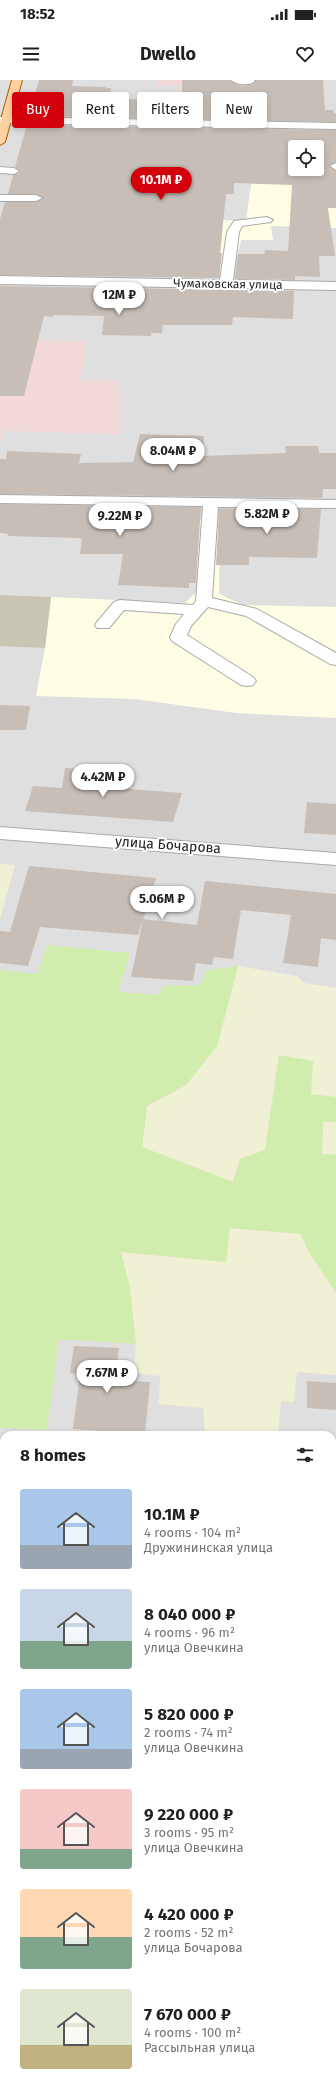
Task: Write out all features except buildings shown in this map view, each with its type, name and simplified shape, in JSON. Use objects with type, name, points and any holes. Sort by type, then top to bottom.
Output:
[{"type":"main road","points":[[0,142],[3,120],[17,80]]},
{"type":"street","points":[[236,80],[250,81]]},
{"type":"street","points":[[3,120],[336,126]]},
{"type":"street","points":[[0,170],[12,175],[0,179]]},
{"type":"street","points":[[0,198],[36,198]]},
{"type":"street","points":[[226,284],[233,232],[238,223],[267,220]]},
{"type":"street","name":"Чумаковская улица","points":[[0,280],[336,286]]},
{"type":"street","points":[[0,499],[189,494],[211,501],[244,497],[322,500]]},
{"type":"street","points":[[238,518],[244,497]]},
{"type":"street","points":[[310,518],[322,500]]},
{"type":"street","points":[[211,501],[200,605],[184,624],[178,636],[247,681]]},
{"type":"street","points":[[104,625],[120,605],[200,605],[251,612],[336,660]]},
{"type":"street","name":"улица Бочарова","points":[[0,833],[336,858]]},
{"type":"shaded area","points":[[0,80],[336,80],[336,1431],[0,1431]]},
{"type":"shaded area","points":[[157,80],[323,80],[267,84],[201,83],[200,85],[156,85]]},
{"type":"shaded area","points":[[336,173],[336,228],[271,226],[273,240],[241,240],[233,275],[219,274],[223,220],[246,221],[251,184],[313,176],[324,176],[324,175]]},
{"type":"shaded area","points":[[0,340],[86,341],[81,380],[118,380],[121,434],[4,431],[0,445]]},
{"type":"shaded area","points":[[220,519],[219,594],[243,605],[336,607],[336,718],[236,713],[135,699],[36,696],[45,648],[51,597],[185,603],[196,592],[198,520]]},
{"type":"shaded area","points":[[0,595],[51,597],[45,648],[0,646]]},
{"type":"shaded area","points":[[0,864],[15,865],[0,919]]},
{"type":"shaded area","points":[[238,966],[297,976],[304,983],[336,988],[336,1097],[311,1095],[279,1055],[265,1150],[240,1159],[233,1182],[142,1147],[147,1106],[186,1085],[217,1046]]},
{"type":"shaded area","points":[[323,1121],[336,1122],[336,1155],[322,1154]]},
{"type":"shaded area","points":[[229,1228],[301,1234],[308,1251],[336,1293],[336,1375],[297,1372],[294,1402],[281,1401],[278,1431],[205,1431],[203,1408],[159,1404],[160,1376],[134,1373],[136,1344],[121,1252],[226,1262]]},
{"type":"green space","points":[[47,945],[130,953],[118,992],[159,995],[163,986],[200,985],[206,970],[238,966],[217,1046],[186,1085],[147,1106],[142,1147],[233,1182],[240,1159],[265,1150],[279,1055],[313,1061],[311,1094],[336,1097],[336,1122],[323,1122],[322,1154],[336,1155],[336,1293],[308,1251],[301,1234],[230,1228],[226,1262],[121,1252],[130,1287],[136,1344],[59,1339],[47,1430],[0,1428],[0,970],[37,974]]}]
